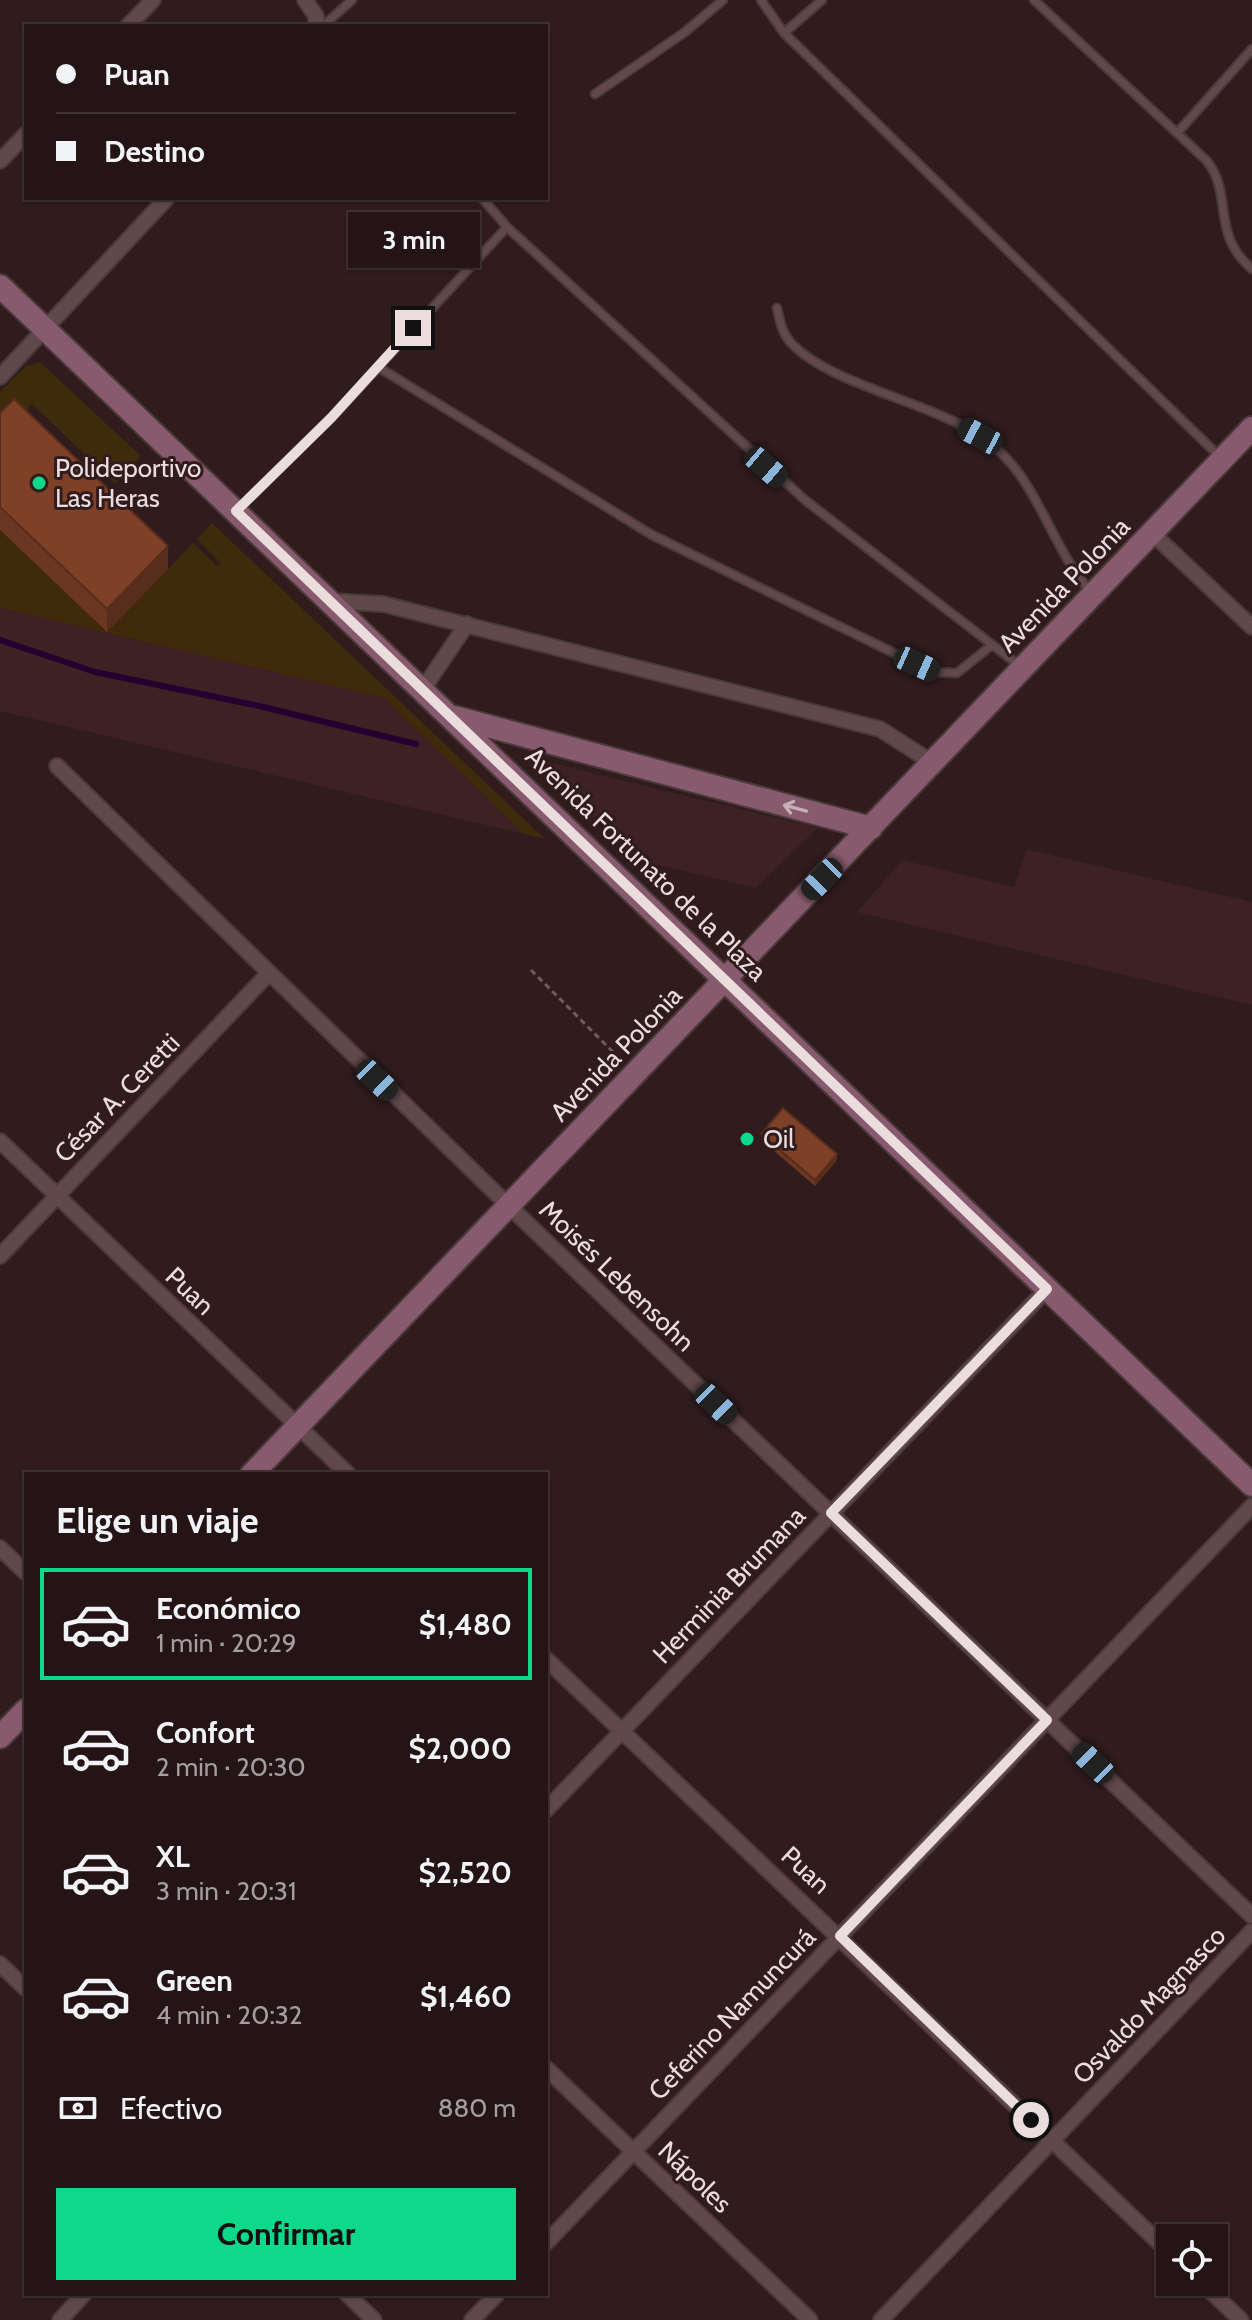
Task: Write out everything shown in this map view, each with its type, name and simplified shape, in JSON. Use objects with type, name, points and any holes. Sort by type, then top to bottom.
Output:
[{"type":"main road","name":"Avenida Fortunato de la Plaza","points":[[0,286],[1252,1485]]},
{"type":"main road","name":"Avenida Polonia","points":[[254,1472],[1252,428]]},
{"type":"main road","points":[[451,716],[871,828]]},
{"type":"main road","points":[[0,1737],[24,1712]]},
{"type":"street","points":[[130,24],[153,0]]},
{"type":"street","points":[[305,0],[316,16],[316,24]]},
{"type":"street","points":[[0,161],[24,136]]},
{"type":"street","points":[[0,377],[165,200]]},
{"type":"street","points":[[1152,533],[1252,627]]},
{"type":"street","points":[[330,601],[383,604],[880,729],[933,763]]},
{"type":"street","points":[[423,689],[467,624]]},
{"type":"street","name":"Moisés Lebensohn","points":[[57,766],[509,1206],[1252,1916]]},
{"type":"street","name":"César A. Ceretti","points":[[0,1256],[268,974]]},
{"type":"street","name":"Puan","points":[[0,1141],[346,1472]]},
{"type":"street","name":"Herminia Brumana","points":[[548,1808],[1047,1289]]},
{"type":"street","name":"Ceferino Namuncurá","points":[[548,2241],[1252,1506]]},
{"type":"street","points":[[0,1548],[24,1571]]},
{"type":"street","name":"Puan","points":[[548,1661],[1156,2240]]},
{"type":"street","name":"Osvaldo Magnasco","points":[[881,2320],[1252,1931]]},
{"type":"street","points":[[0,1964],[24,1987]]},
{"type":"street","name":"Nápoles","points":[[548,2070],[810,2320]]},
{"type":"street","points":[[60,2320],[82,2296]]},
{"type":"street","points":[[349,2296],[374,2320]]},
{"type":"street","points":[[472,2320],[495,2296]]},
{"type":"street","points":[[1216,2296],[1241,2320]]},
{"type":"lane","points":[[325,24],[352,0]]},
{"type":"lane","points":[[595,94],[685,32],[723,0]]},
{"type":"lane","points":[[761,0],[784,33],[1222,460]]},
{"type":"lane","points":[[784,33],[822,0]]},
{"type":"lane","points":[[1034,0],[1178,132],[1218,175],[1221,216],[1228,239],[1252,269]]},
{"type":"lane","points":[[1178,132],[1252,49]]},
{"type":"lane","points":[[484,200],[507,227],[805,500],[1023,669]]},
{"type":"lane","points":[[236,511],[378,367],[507,227]]},
{"type":"lane","points":[[777,308],[781,330],[793,346],[816,363],[945,416],[1005,455],[1028,482],[1072,571],[1094,594]]},
{"type":"lane","points":[[378,367],[652,535],[933,672],[957,673],[992,645]]},
{"type":"path","points":[[531,970],[635,1074]]},
{"type":"shaded area","points":[[40,362],[141,456],[115,483],[32,404],[0,436],[0,392],[25,367]]},
{"type":"shaded area","points":[[212,523],[545,839],[524,834],[384,698],[0,608],[0,530],[107,632],[193,543],[217,566],[221,563],[197,539]]},
{"type":"shaded area","points":[[0,608],[384,698],[524,834],[0,711]]},
{"type":"shaded area","points":[[527,757],[818,828],[756,888],[641,861]]},
{"type":"shaded area","points":[[1026,849],[1252,902],[1252,1005],[857,912],[902,860],[1014,887]]},
{"type":"building","name":"Polideportivo Las Heras","points":[[14,399],[168,546],[107,609],[0,507],[0,413]]},
{"type":"building","points":[[783,1108],[837,1154],[815,1180],[761,1134]]},
{"type":"waterway","points":[[0,640],[95,672],[259,706],[416,744]]},
{"type":"place","name":"Polideportivo Las Heras","points":[[39,483]]},
{"type":"place","name":"Oil","points":[[747,1139]]},
{"type":"route","points":[[413,328],[331,418],[236,511],[1047,1289],[831,1513],[1047,1720],[840,1936],[1031,2120]]}]
